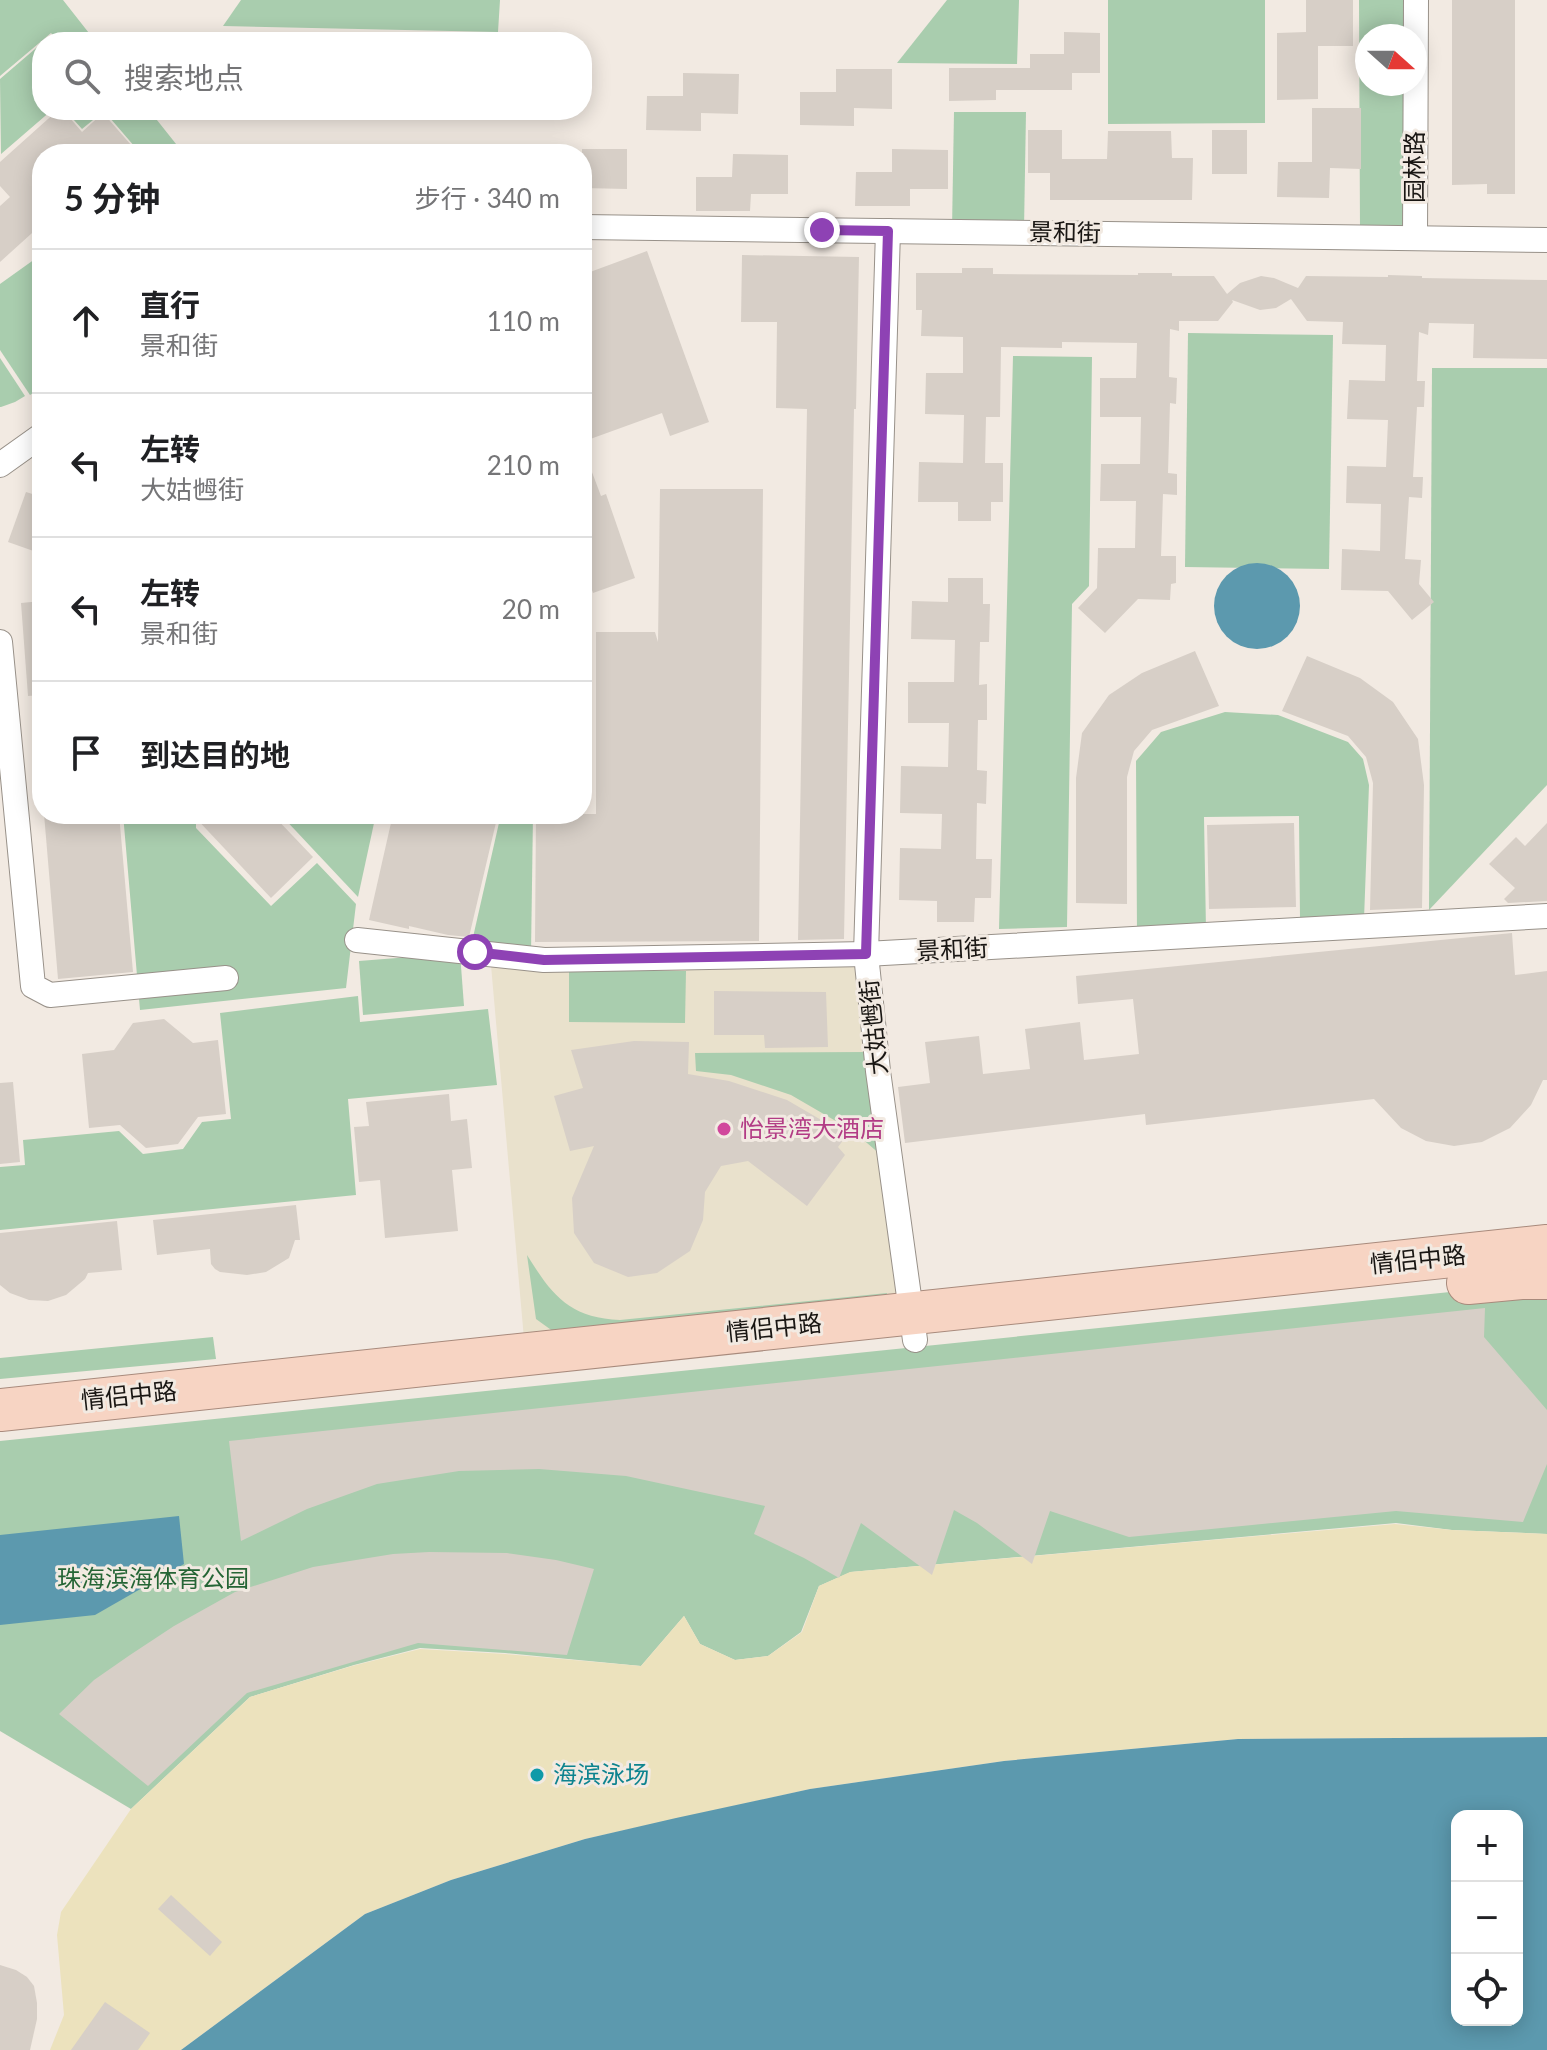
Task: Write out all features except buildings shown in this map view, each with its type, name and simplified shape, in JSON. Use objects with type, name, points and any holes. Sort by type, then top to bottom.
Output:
[{"type":"highway","name":"情侣中路","points":[[0,1435],[914,1327],[1547,1246]]},
{"type":"highway","name":"情侣中路","points":[[0,1410],[914,1327],[1534,1278]]},
{"type":"street","name":"园林路","points":[[1415,238],[1416,0]]},
{"type":"street","name":"景和街","points":[[592,227],[1547,240]]},
{"type":"street","name":"大姑乸街","points":[[888,231],[866,954],[878,1071],[914,1327]]},
{"type":"street","points":[[0,465],[32,442]]},
{"type":"street","points":[[0,642],[8,807],[33,986],[50,995],[226,978]]},
{"type":"street","name":"景和街","points":[[357,940],[544,960],[866,954],[1547,916]]},
{"type":"shaded area","name":"怡景湾大酒店","points":[[490,954],[866,955],[906,1298],[524,1339]]},
{"type":"green space","points":[[0,0],[63,0],[88,32],[32,32],[32,49],[0,76]]},
{"type":"green space","points":[[241,0],[500,0],[498,32],[223,26]]},
{"type":"green space","points":[[947,0],[1019,0],[1017,64],[897,63]]},
{"type":"green space","points":[[1108,0],[1265,0],[1265,123],[1108,124]]},
{"type":"green space","points":[[1359,0],[1408,0],[1409,24],[1359,24]]},
{"type":"green space","points":[[32,52],[32,120],[40,120],[1,154],[0,79]]},
{"type":"green space","points":[[1359,96],[1409,96],[1409,233],[1360,231]]},
{"type":"green space","points":[[954,112],[1026,112],[1024,229],[952,229]]},
{"type":"green space","points":[[74,120],[93,120],[82,129]]},
{"type":"green space","points":[[112,120],[157,120],[176,144],[132,144]]},
{"type":"green space","points":[[32,261],[30,395],[0,350],[0,284]]},
{"type":"green space","points":[[1188,333],[1333,335],[1329,569],[1185,567]]},
{"type":"green space","points":[[1013,356],[1092,357],[1089,586],[1072,604],[1067,927],[999,929]]},
{"type":"green space","points":[[0,358],[25,396],[1,407],[0,407]]},
{"type":"green space","points":[[1432,368],[1547,368],[1547,785],[1429,910]]},
{"type":"green space","points":[[1225,712],[1278,715],[1348,742],[1363,759],[1369,785],[1364,919],[1300,919],[1299,816],[1204,817],[1206,930],[1137,933],[1136,761],[1161,732]]},
{"type":"green space","points":[[124,824],[196,824],[196,828],[271,906],[317,863],[356,904],[346,988],[140,1010]]},
{"type":"green space","points":[[289,824],[374,824],[358,897]]},
{"type":"green space","points":[[499,824],[533,824],[531,953],[471,946]]},
{"type":"green space","points":[[460,953],[464,1006],[363,1015],[359,961]]},
{"type":"green space","points":[[569,971],[686,971],[685,1023],[569,1022]]},
{"type":"green space","points":[[358,996],[360,1022],[488,1009],[497,1085],[348,1099],[356,1195],[0,1230],[0,1167],[25,1165],[23,1140],[119,1131],[143,1154],[183,1149],[202,1122],[231,1119],[220,1013]]},
{"type":"green space","points":[[868,1052],[881,1155],[853,1131],[791,1095],[731,1075],[696,1071],[695,1053]]},
{"type":"green space","points":[[527,1255],[545,1282],[564,1302],[587,1315],[620,1320],[887,1293],[886,1299],[554,1332],[536,1319]]},
{"type":"green space","name":"珠海滨海体育公园","points":[[1489,1288],[1547,1289],[1547,1534],[1452,1530],[1396,1523],[851,1572],[819,1586],[801,1632],[768,1656],[735,1660],[700,1644],[684,1616],[641,1666],[420,1648],[250,1697],[131,1809],[0,1731],[0,1441]]},
{"type":"green space","points":[[213,1337],[216,1359],[0,1379],[0,1358]]},
{"type":"sand","name":"海滨泳场","points":[[1395,1524],[1547,1534],[1547,1737],[1238,1739],[1004,1761],[810,1789],[585,1839],[451,1880],[365,1914],[181,2050],[50,2050],[64,2015],[57,1935],[61,1912],[131,1809],[250,1697],[420,1649],[641,1666],[684,1616],[700,1644],[735,1660],[768,1656],[802,1632],[819,1586],[850,1572]]},
{"type":"water","points":[[1257,563],[1281,570],[1293,582],[1300,606],[1293,630],[1281,642],[1257,649],[1233,642],[1221,630],[1214,606],[1221,582],[1233,570]]},
{"type":"water","points":[[179,1516],[184,1564],[95,1615],[0,1625],[0,1535]]},
{"type":"water","points":[[1547,1737],[1547,2050],[181,2050],[365,1914],[451,1880],[585,1839],[810,1789],[1004,1761],[1238,1739]]},
{"type":"place","name":"怡景湾大酒店","points":[[724,1129]]},
{"type":"place","name":"海滨泳场","points":[[537,1775]]},
{"type":"route","points":[[475,952],[544,960],[866,954],[888,231],[822,230]]}]
